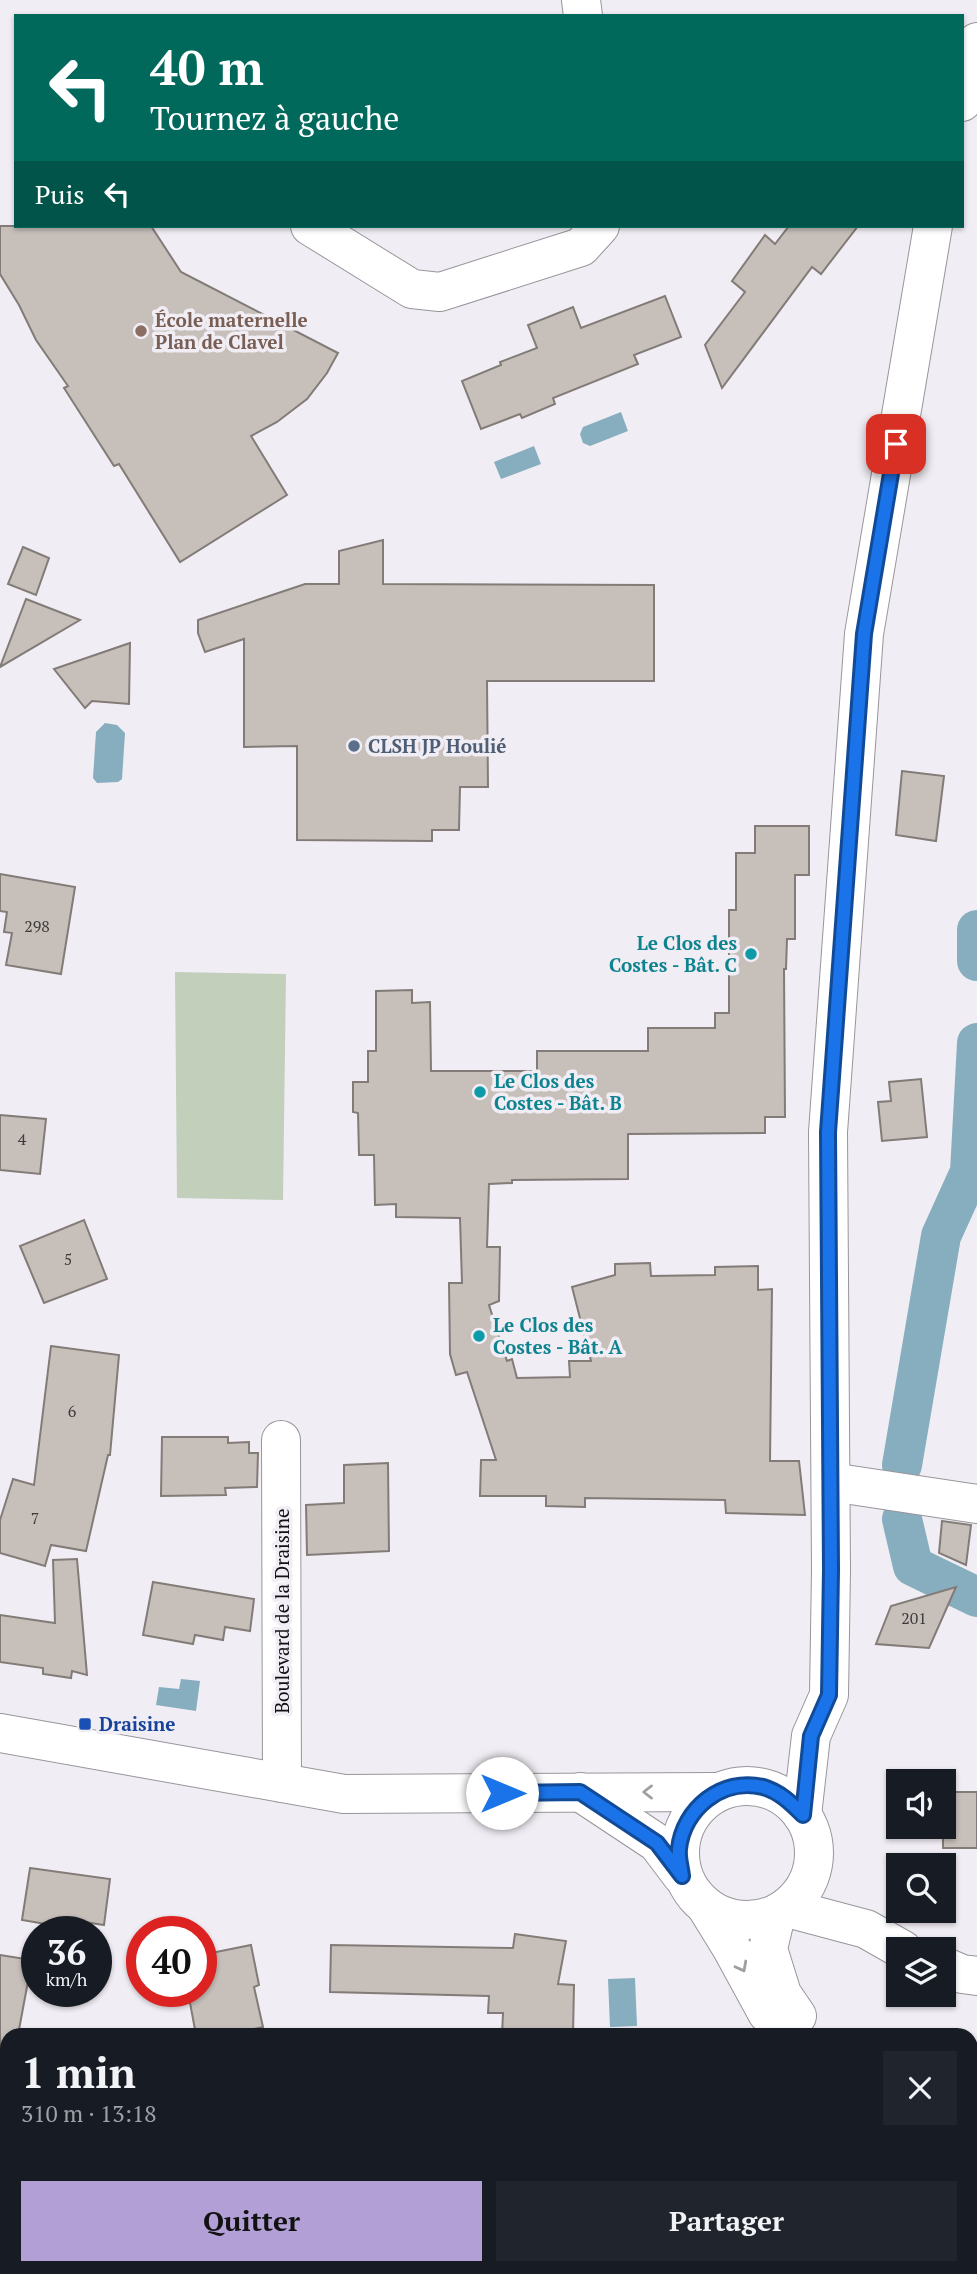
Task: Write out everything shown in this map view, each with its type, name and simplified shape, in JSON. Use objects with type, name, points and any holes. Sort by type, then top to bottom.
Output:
[{"type":"street","points":[[964,94],[977,42]]},
{"type":"street","points":[[313,228],[412,289],[440,292],[581,247],[598,228]]},
{"type":"street","points":[[803,1815],[811,1736],[829,1695],[831,1482],[828,1132],[864,634],[933,228]]},
{"type":"street","name":"Boulevard de la Draisine","points":[[281,1440],[282,1783]]},
{"type":"street","points":[[831,1482],[977,1504]]},
{"type":"street","points":[[0,1733],[344,1794],[763,1787],[785,1797],[803,1815],[814,1843],[811,1874],[802,1893],[782,1911],[759,1920],[741,1921],[723,1917],[707,1908],[692,1894],[657,1843],[580,1792]]},
{"type":"street","points":[[682,1876],[678,1851],[684,1828],[697,1807],[787,1760],[811,1736]]},
{"type":"street","points":[[811,1874],[834,1891],[866,1929]]},
{"type":"street","points":[[707,1908],[767,2013],[783,2028]]},
{"type":"street","points":[[782,1911],[866,1929],[886,1940]]},
{"type":"street","points":[[782,1911],[768,1949],[782,1994],[806,2028]]},
{"type":"street","points":[[956,1971],[977,1976]]},
{"type":"green space","points":[[175,972],[286,974],[283,1200],[177,1198]]},
{"type":"water","points":[[621,412],[628,431],[590,446],[583,443],[580,434],[583,427]]},
{"type":"water","points":[[534,446],[541,464],[501,479],[494,462]]},
{"type":"water","points":[[105,723],[117,725],[125,733],[122,779],[118,782],[97,783],[93,778],[96,732]]},
{"type":"water","points":[[181,1679],[200,1681],[196,1711],[156,1705],[159,1687],[179,1689]]},
{"type":"water","points":[[635,1978],[637,2026],[610,2027],[608,1979]]},
{"type":"building","points":[[0,226],[152,228],[181,272],[338,353],[307,399],[277,422],[251,436],[287,495],[180,562],[119,464],[114,466],[64,388],[68,386],[36,340],[0,274]]},
{"type":"building","points":[[787,228],[856,228],[821,274],[812,267],[722,388],[705,345],[745,292],[732,281],[765,235],[775,244]]},
{"type":"building","points":[[665,296],[681,337],[634,355],[638,364],[553,398],[555,404],[522,418],[520,414],[481,429],[462,381],[537,348],[528,325],[573,307],[581,328]]},
{"type":"building","points":[[383,540],[383,584],[654,585],[654,681],[487,681],[488,787],[460,787],[459,830],[432,830],[432,841],[297,840],[297,746],[244,747],[244,639],[205,652],[198,633],[198,620],[305,584],[339,584],[339,551]]},
{"type":"building","points":[[23,547],[49,558],[36,595],[8,584]]},
{"type":"building","points":[[26,599],[80,620],[0,667]]},
{"type":"building","points":[[130,643],[129,704],[92,701],[85,708],[54,669]]},
{"type":"building","points":[[902,771],[944,776],[936,841],[896,835]]},
{"type":"building","points":[[755,826],[809,826],[809,875],[795,875],[795,939],[787,939],[784,969],[785,1117],[765,1117],[765,1133],[628,1134],[628,1179],[512,1180],[512,1183],[489,1184],[487,1247],[500,1247],[499,1301],[489,1305],[507,1361],[512,1359],[517,1378],[570,1377],[569,1361],[591,1361],[572,1287],[615,1275],[615,1264],[650,1263],[651,1276],[715,1275],[715,1267],[758,1266],[758,1290],[772,1289],[770,1461],[799,1461],[805,1515],[726,1513],[725,1500],[585,1498],[585,1507],[546,1506],[546,1496],[480,1496],[481,1460],[496,1460],[467,1372],[456,1375],[450,1354],[449,1283],[462,1283],[460,1218],[396,1217],[396,1204],[375,1205],[374,1155],[359,1155],[358,1113],[353,1112],[353,1082],[368,1082],[368,1051],[376,1051],[376,991],[412,990],[412,1003],[430,1002],[431,1071],[537,1071],[537,1051],[648,1051],[648,1028],[715,1028],[715,1013],[729,1013],[729,910],[736,910],[736,853],[755,853]]},
{"type":"building","points":[[0,874],[75,887],[61,974],[6,965],[12,933],[4,932],[7,912],[0,911]]},
{"type":"building","points":[[921,1079],[927,1137],[882,1141],[878,1102],[891,1101],[889,1082]]},
{"type":"building","points":[[0,1115],[46,1119],[40,1174],[0,1170]]},
{"type":"building","points":[[84,1220],[107,1279],[44,1303],[20,1246]]},
{"type":"building","points":[[51,1346],[119,1355],[110,1455],[86,1551],[51,1545],[45,1566],[0,1553],[0,1520],[13,1479],[34,1485]]},
{"type":"building","points":[[162,1437],[228,1437],[228,1443],[249,1442],[249,1453],[258,1453],[257,1487],[225,1488],[226,1495],[161,1496]]},
{"type":"building","points":[[388,1463],[389,1551],[307,1555],[306,1505],[344,1503],[344,1465]]},
{"type":"building","points":[[942,1521],[971,1525],[966,1565],[939,1553]]},
{"type":"building","points":[[77,1559],[87,1675],[72,1671],[71,1678],[43,1674],[43,1668],[0,1662],[0,1615],[55,1623],[53,1560]]},
{"type":"building","points":[[153,1582],[254,1599],[250,1631],[225,1627],[223,1640],[195,1635],[193,1644],[143,1635]]},
{"type":"building","points":[[956,1587],[929,1648],[876,1644],[891,1606]]},
{"type":"building","points":[[956,1792],[977,1792],[977,1848],[943,1848],[943,1839],[956,1839]]},
{"type":"building","points":[[30,1868],[110,1879],[105,1916],[23,1916]]},
{"type":"building","points":[[515,1934],[566,1941],[558,1984],[574,1985],[573,2028],[502,2028],[503,2013],[488,2013],[489,1996],[330,1992],[331,1945],[513,1948]]},
{"type":"building","points":[[251,1945],[259,1985],[254,1987],[263,2027],[195,2028],[191,2007],[217,2007],[217,1952]]},
{"type":"building","points":[[0,1955],[21,1958],[21,2007],[23,2007],[19,2028],[0,2028]]},
{"type":"waterway","points":[[977,930],[977,961]]},
{"type":"waterway","points":[[902,1465],[941,1236],[970,1172],[977,1043]]},
{"type":"waterway","points":[[902,1519],[913,1566],[977,1597]]},
{"type":"place","name":"École maternelle Plan de Clavel","points":[[141,331]]},
{"type":"place","name":"CLSH JP Houlié","points":[[354,746]]},
{"type":"place","name":"Le Clos des Costes - Bât. C","points":[[751,954]]},
{"type":"place","name":"Le Clos des Costes - Bât. B","points":[[480,1092]]},
{"type":"place","name":"Le Clos des Costes - Bât. A","points":[[479,1336]]},
{"type":"place","name":"Draisine","points":[[85,1724]]},
{"type":"route","points":[[502,1793],[580,1792],[657,1843],[682,1876],[678,1851],[684,1828],[697,1807],[717,1792],[738,1786],[763,1787],[785,1797],[803,1815],[811,1736],[829,1695],[831,1570],[828,1132],[864,634],[896,444]]}]
